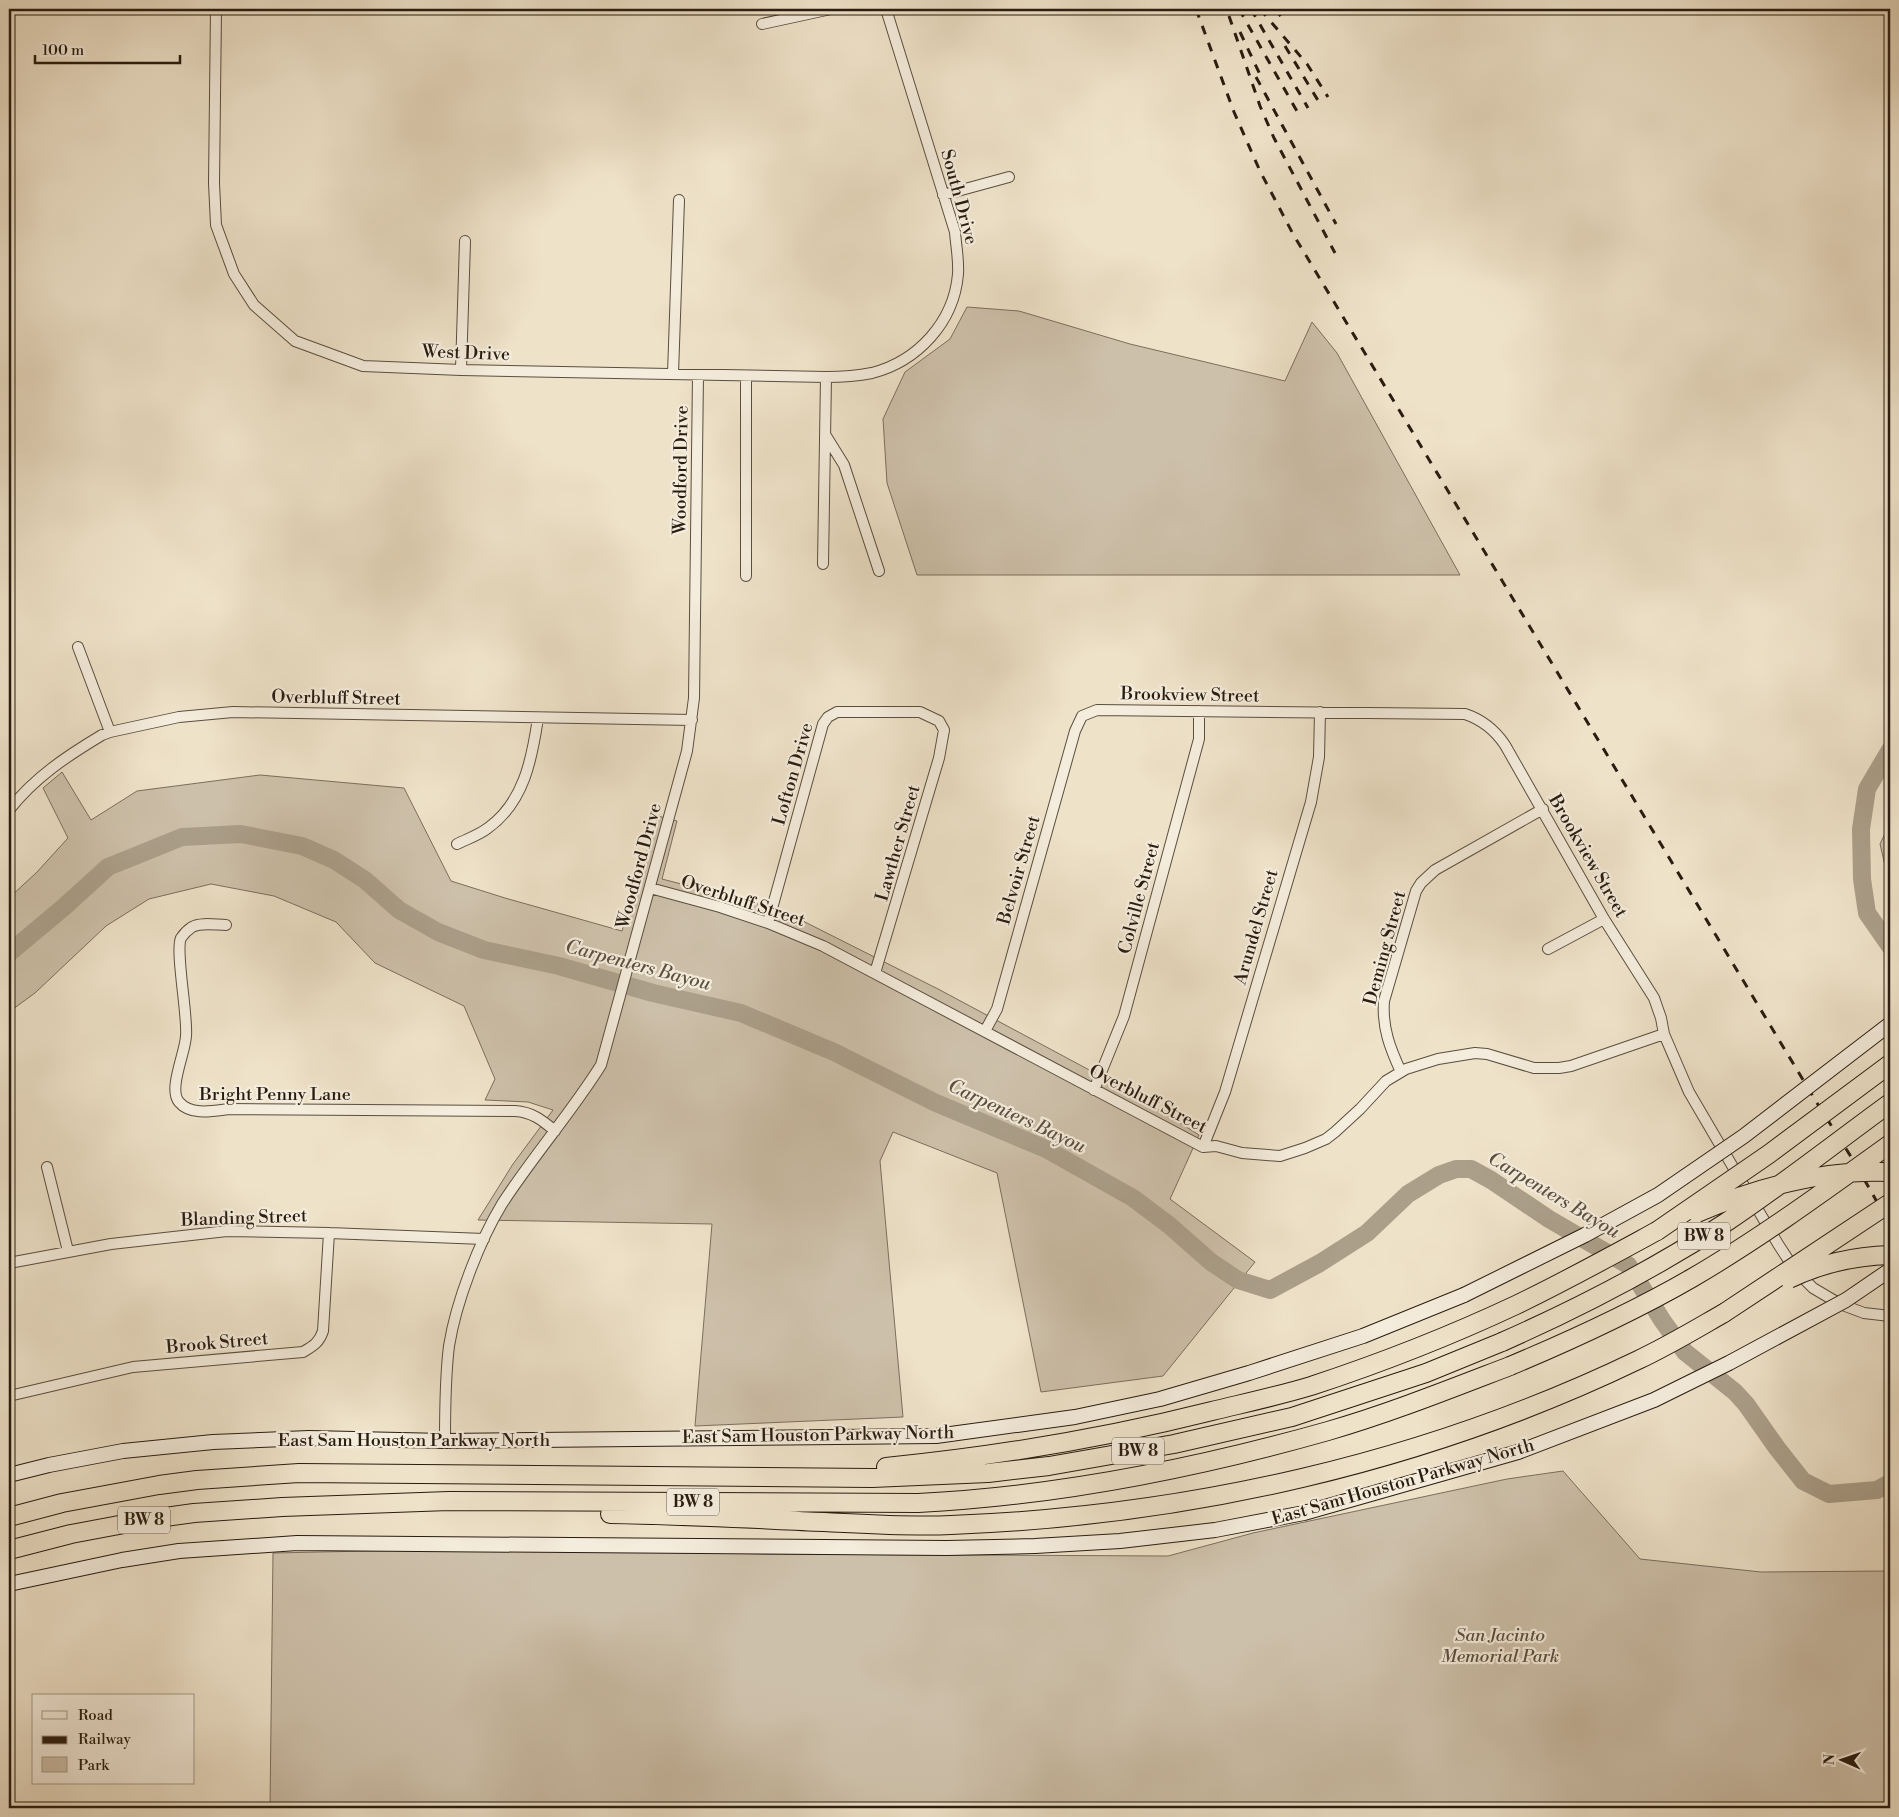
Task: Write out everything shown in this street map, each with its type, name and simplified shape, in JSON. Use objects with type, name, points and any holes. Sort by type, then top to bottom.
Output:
[{"type":"highway","points":[[1657,1231],[1769,1154],[1890,1064]]},
{"type":"highway","name":"East Sam Houston Parkway North","points":[[9,1516],[62,1503],[197,1480],[299,1473],[882,1478],[978,1474],[1049,1466],[1210,1437],[1292,1417],[1426,1373],[1502,1342],[1606,1293],[1682,1250],[1788,1179],[1890,1103]]},
{"type":"highway","name":"BW 8","points":[[9,1550],[71,1534],[151,1519],[194,1513],[282,1507],[449,1501],[918,1503],[1020,1495],[1112,1481],[1244,1453],[1329,1430],[1426,1398],[1510,1366],[1616,1319],[1693,1277],[1759,1235],[1890,1144]]},
{"type":"highway","points":[[758,1478],[916,1464],[1071,1442],[1153,1426],[1274,1397],[1346,1374],[1484,1320],[1567,1280],[1657,1231],[1718,1204],[1780,1184],[1842,1174],[1890,1172]]},
{"type":"highway","points":[[1724,1313],[1890,1203]]},
{"type":"highway","points":[[282,1507],[637,1514],[948,1525],[1037,1520],[1135,1509],[1234,1493],[1336,1470],[1394,1454],[1528,1409],[1639,1360],[1724,1313],[1807,1272],[1847,1260],[1890,1255]]},
{"type":"highway","points":[[9,1507],[125,1491]]},
{"type":"main road","name":"East Sam Houston Parkway North","points":[[9,1475],[49,1465],[123,1451],[213,1442],[309,1438],[445,1441],[936,1436],[1075,1417],[1160,1399],[1363,1336],[1464,1295],[1585,1235],[1658,1195],[1744,1136],[1890,1024]]},
{"type":"main road","name":"East Sam Houston Parkway North","points":[[9,1584],[122,1560],[179,1551],[297,1543],[947,1548],[1035,1546],[1120,1541],[1215,1530],[1304,1513],[1518,1452],[1654,1400],[1729,1363],[1846,1300],[1890,1270]]},
{"type":"street","name":"West Drive","points":[[216,9],[214,183],[216,225],[234,274],[254,305],[295,341],[363,366],[462,370],[826,377]]},
{"type":"street","points":[[762,24],[831,9]]},
{"type":"street","name":"South Drive","points":[[826,377],[857,376],[886,368],[916,352],[937,330],[952,300],[958,273],[955,232],[886,9]]},
{"type":"street","points":[[943,195],[1009,177]]},
{"type":"street","points":[[673,374],[678,200]]},
{"type":"street","points":[[462,370],[465,241]]},
{"type":"street","name":"Woodford Drive","points":[[445,1441],[446,1384],[450,1345],[469,1277],[484,1239],[502,1206],[582,1095],[601,1064],[686,751],[694,698],[698,375]]},
{"type":"street","points":[[746,376],[746,576]]},
{"type":"street","points":[[823,564],[826,377]]},
{"type":"street","points":[[826,436],[844,465],[879,571]]},
{"type":"street","points":[[78,647],[110,732]]},
{"type":"street","name":"Brookview Street","points":[[1082,716],[1097,710],[1465,714],[1483,722],[1499,736],[1543,809],[1604,918],[1654,998],[1664,1034],[1689,1092],[1795,1270],[1813,1288],[1840,1304],[1864,1312],[1890,1316]]},
{"type":"street","name":"Colville Street","points":[[1094,1090],[1124,1016],[1199,738],[1200,711]]},
{"type":"street","name":"Overbluff Street","points":[[9,810],[20,796],[49,769],[110,732],[179,717],[233,712],[692,720]]},
{"type":"street","name":"Lofton Drive","points":[[768,922],[823,724],[828,717],[837,712],[920,712],[938,721]]},
{"type":"street","name":"Arundel Street","points":[[1203,1147],[1225,1092],[1310,802],[1319,757],[1320,712]]},
{"type":"street","name":"Belvoir Street","points":[[985,1032],[997,1009],[1072,740],[1082,716]]},
{"type":"street","points":[[457,844],[488,828],[504,813],[518,793],[531,760],[538,718]]},
{"type":"street","name":"Lawther Street","points":[[875,973],[939,758],[944,730],[938,721]]},
{"type":"street","name":"Deming Street","points":[[1401,1072],[1387,1039],[1384,1001],[1416,891],[1421,882],[1435,870],[1543,809]]},
{"type":"street","name":"Overbluff Street","points":[[650,888],[768,922],[823,946],[1203,1147],[1216,1146],[1242,1153],[1280,1156],[1305,1148],[1326,1138],[1360,1109],[1386,1081],[1401,1072],[1438,1059],[1475,1053],[1487,1054],[1534,1068],[1559,1068],[1571,1066],[1664,1034]]},
{"type":"street","points":[[1548,949],[1604,918]]},
{"type":"street","name":"Bright Penny Lane","points":[[226,925],[197,925],[190,928],[181,939],[179,954],[187,1032],[184,1053],[174,1087],[177,1101],[187,1110],[202,1112],[229,1110],[516,1110],[542,1119],[555,1131]]},
{"type":"street","points":[[47,1167],[68,1251]]},
{"type":"street","name":"Blanding Street","points":[[9,1263],[111,1244],[227,1231],[484,1239]]},
{"type":"street","name":"Brook Street","points":[[9,1396],[133,1367],[302,1352],[311,1348],[316,1345],[323,1331],[329,1233]]},
{"type":"green space","points":[[967,307],[1019,311],[1130,344],[1285,381],[1312,322],[1337,353],[1460,575],[917,575],[887,483],[883,419],[905,372],[950,339]]},
{"type":"green space","points":[[62,772],[91,820],[137,791],[260,775],[404,788],[451,881],[622,931],[658,816],[677,821],[662,879],[781,910],[940,990],[1136,1095],[1199,1135],[1170,1199],[1255,1262],[1163,1376],[1041,1392],[997,1173],[893,1132],[880,1161],[903,1417],[695,1426],[712,1224],[478,1220],[513,1164],[553,1110],[528,1102],[485,1100],[495,1079],[464,1006],[375,963],[336,922],[274,896],[211,884],[149,899],[106,926],[35,993],[9,1012],[9,898],[37,872],[68,838],[43,788]]},
{"type":"green space","points":[[1890,823],[1890,887],[1880,844]]},
{"type":"green space","name":"San Jacinto Memorial Park","points":[[1563,1471],[1640,1559],[1761,1572],[1890,1571],[1890,1808],[270,1808],[273,1553],[510,1548],[764,1554],[1168,1556],[1253,1533],[1507,1479]]},
{"type":"waterway","name":"Carpenters Bayou","points":[[1890,750],[1867,789],[1861,829],[1862,879],[1867,913],[1890,946]]},
{"type":"waterway","name":"Carpenters Bayou","points":[[9,953],[108,867],[182,837],[241,834],[302,846],[334,860],[365,880],[399,910],[438,932],[484,950],[559,966],[653,993],[741,1013],[834,1052],[936,1103],[1046,1149],[1133,1198],[1169,1225],[1211,1262],[1238,1280],[1270,1290],[1320,1263],[1367,1233],[1408,1194],[1439,1175],[1456,1169],[1471,1169],[1491,1180],[1549,1219],[1628,1265],[1662,1320],[1685,1352],[1735,1392],[1746,1404],[1803,1481],[1829,1494],[1877,1490],[1890,1483]]},
{"type":"railway","points":[[1196,9],[1234,112],[1260,171],[1293,234],[1855,1163],[1890,1225]]},
{"type":"railway","points":[[1239,9],[1298,113]]},
{"type":"railway","points":[[1251,9],[1308,108]]},
{"type":"railway","points":[[1260,9],[1307,64],[1328,97]]},
{"type":"railway","points":[[1275,9],[1284,20]]},
{"type":"railway","points":[[1290,9],[1293,12]]},
{"type":"railway","points":[[1229,16],[1260,106],[1274,138],[1335,253]]},
{"type":"railway","points":[[1240,32],[1263,81]]},
{"type":"railway","points":[[1285,46],[1319,102]]},
{"type":"railway","points":[[1256,77],[1336,224]]}]
